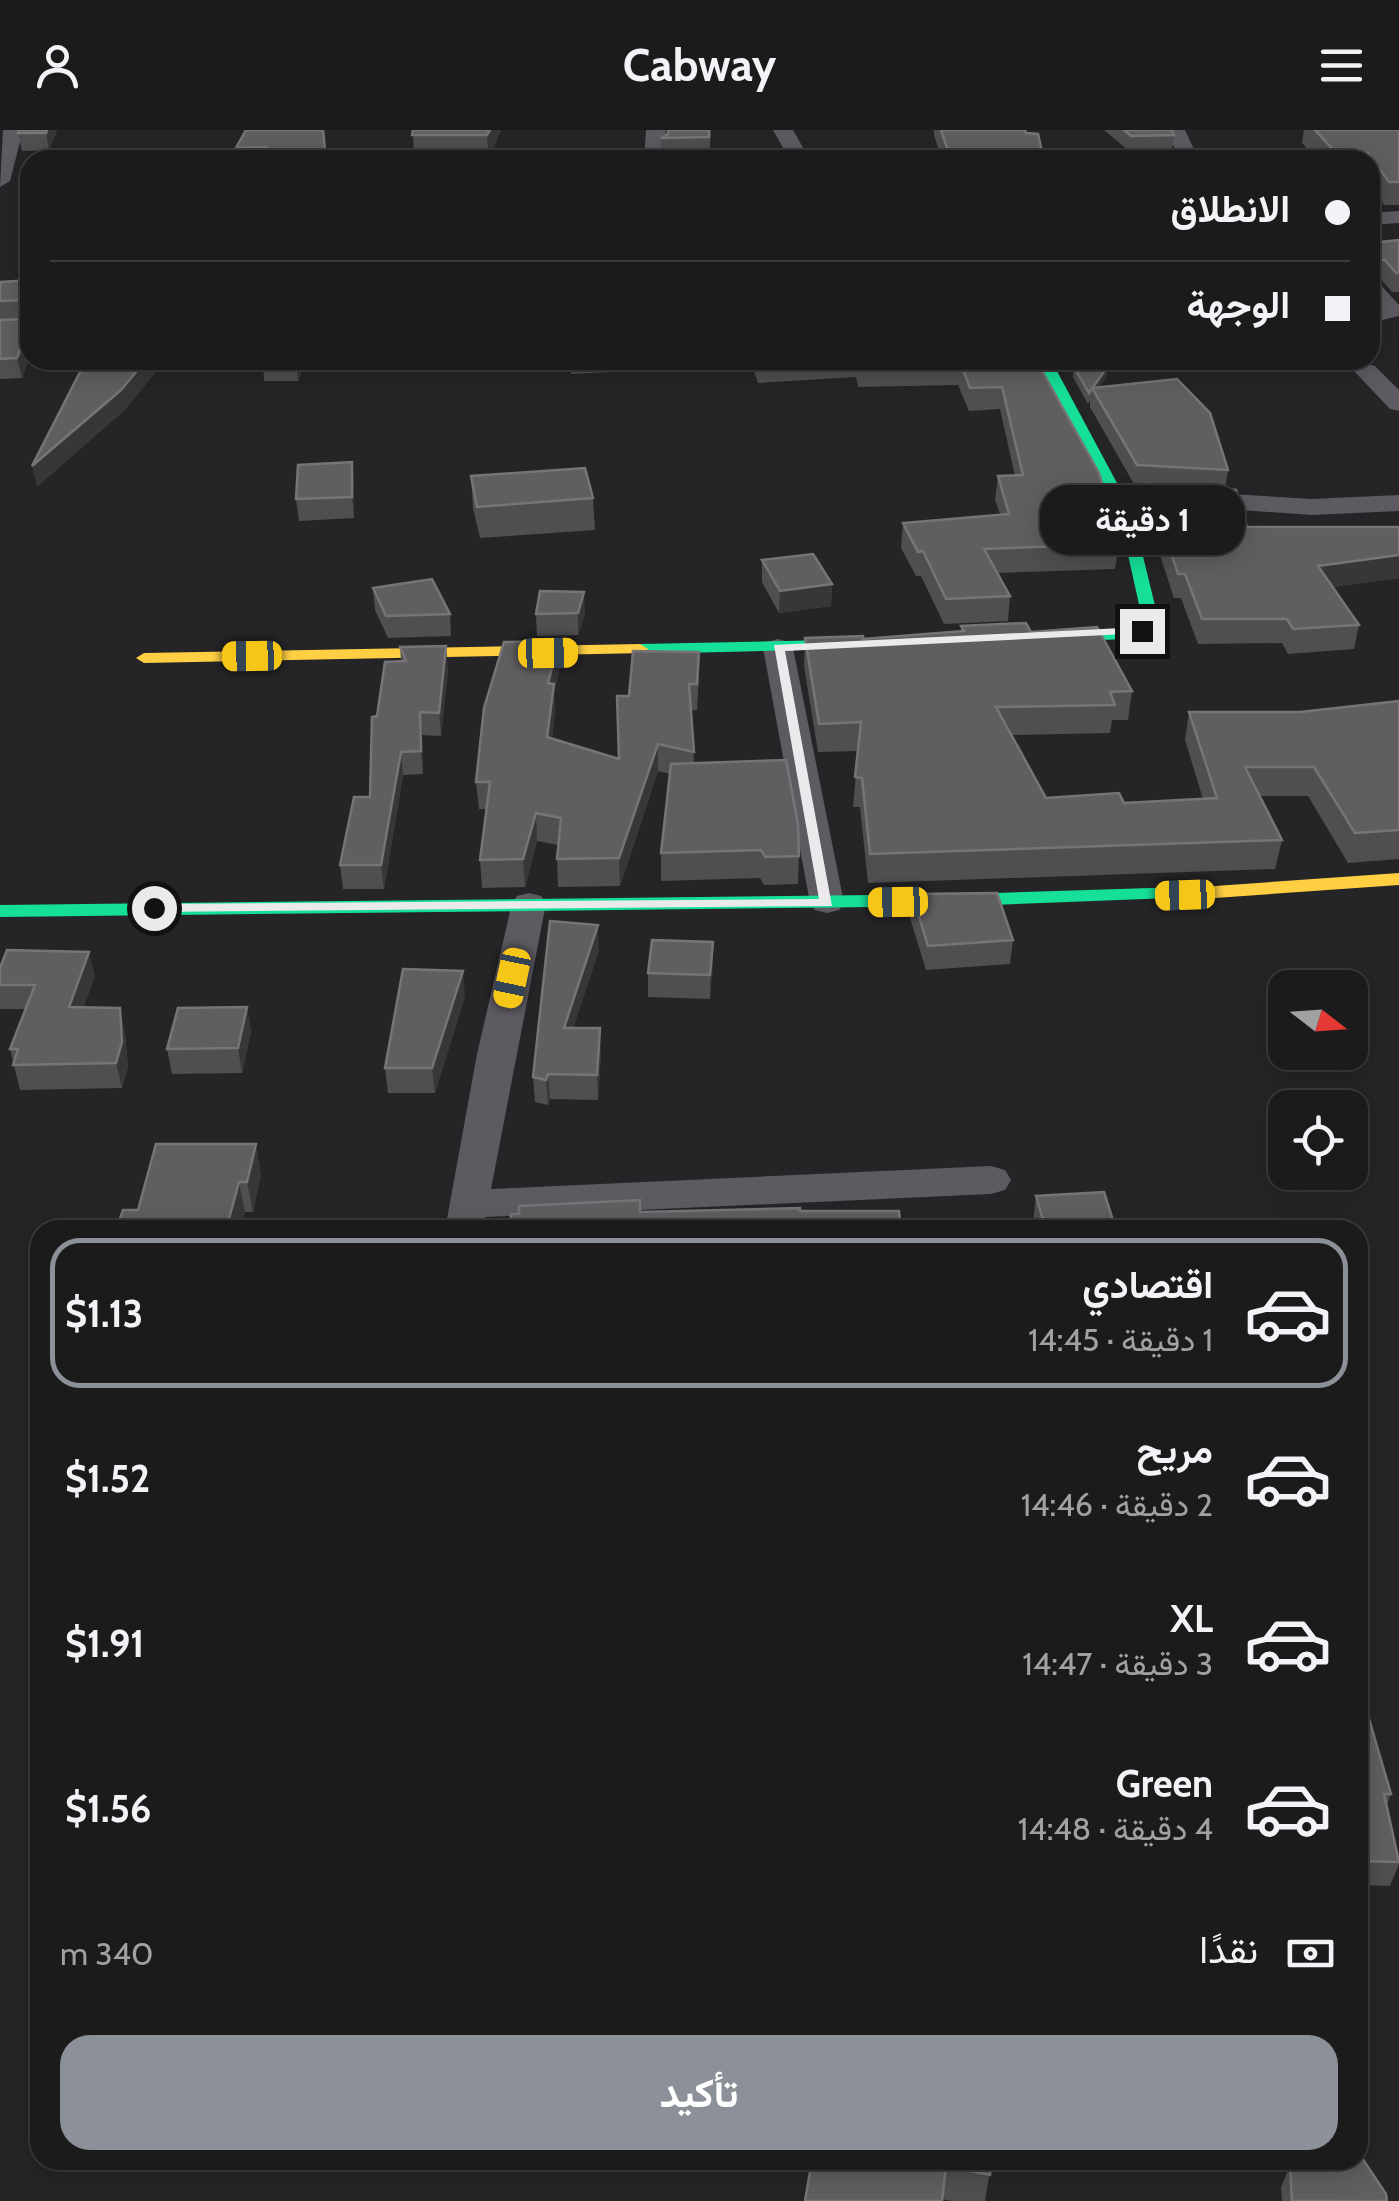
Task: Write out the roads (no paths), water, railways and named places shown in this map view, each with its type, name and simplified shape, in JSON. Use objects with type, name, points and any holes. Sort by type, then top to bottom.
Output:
[{"type":"street","points":[[0,181],[13,130]]},
{"type":"street","points":[[792,130],[806,130]]},
{"type":"street","points":[[1380,297],[1392,310],[1380,313]]},
{"type":"street","points":[[1010,638],[1126,634],[1149,626],[1128,522],[1118,495],[1064,408],[1048,370]]},
{"type":"street","points":[[1366,370],[1399,404]]},
{"type":"street","points":[[1118,495],[1312,507],[1399,503]]},
{"type":"street","points":[[144,658],[894,643]]},
{"type":"street","points":[[778,648],[826,903]]},
{"type":"street","points":[[0,911],[1178,896],[1399,879]]},
{"type":"street","points":[[530,902],[466,1217],[991,1180]]}]
